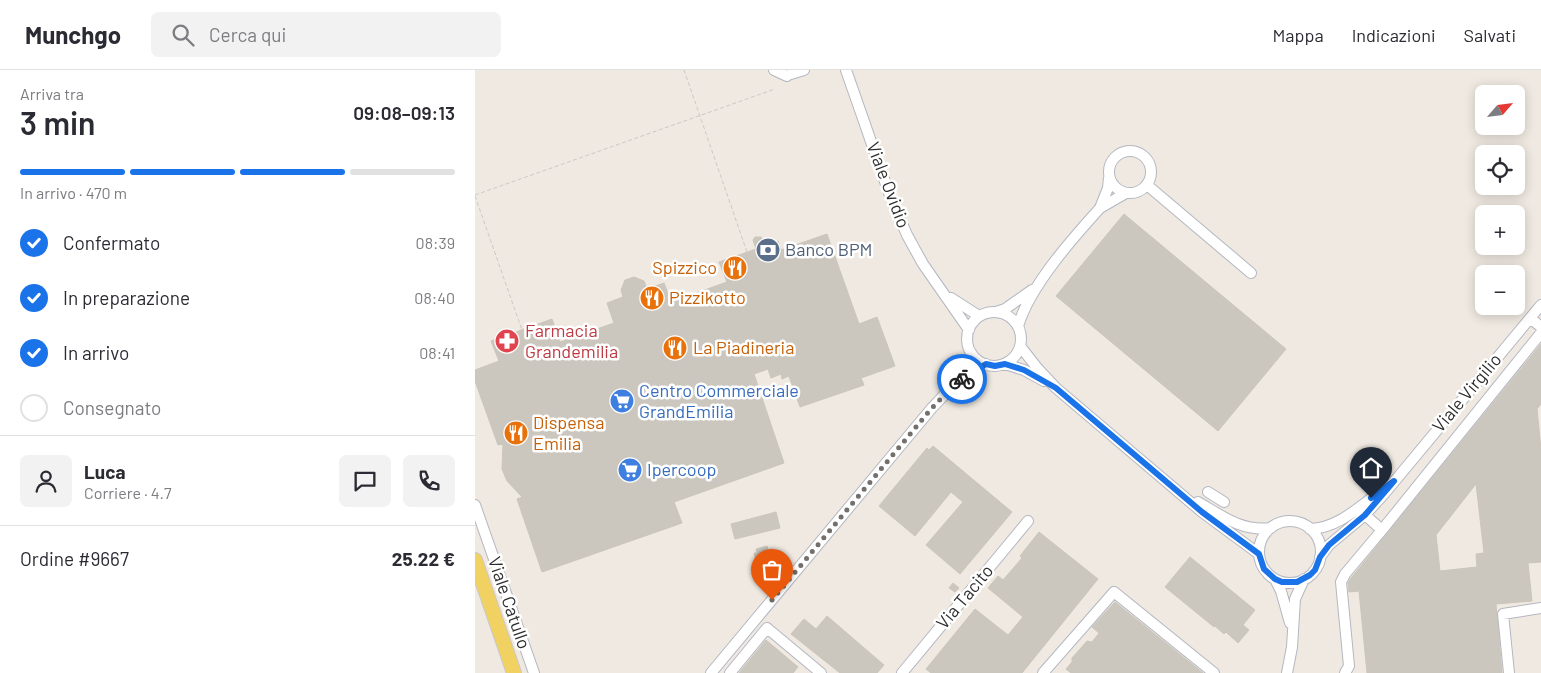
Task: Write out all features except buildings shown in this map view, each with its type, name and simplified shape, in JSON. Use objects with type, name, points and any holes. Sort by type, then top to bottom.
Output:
[{"type":"main road","points":[[475,560],[514,673]]},
{"type":"street","points":[[775,70],[791,74],[803,70]]},
{"type":"street","name":"Viale Ovidio","points":[[846,70],[899,217],[923,264],[969,330]]},
{"type":"street","points":[[1018,326],[1025,307],[1040,283],[1100,208],[1108,188],[1108,167],[1113,157],[1122,151],[1133,150],[1143,155],[1149,164],[1151,174],[1147,185],[1135,192],[1126,193],[1100,208]]},
{"type":"street","points":[[1109,178],[1115,188],[1126,193]]},
{"type":"street","points":[[1147,185],[1251,274]]},
{"type":"street","points":[[996,312],[1009,316],[1018,326],[1021,332],[1021,346],[1012,360],[995,366],[978,360],[972,354],[967,338],[973,322],[979,316],[987,313],[1005,310],[1040,283]]},
{"type":"street","name":"Viale Ovidio","points":[[944,293],[979,316]]},
{"type":"street","name":"Viale Virgilio","points":[[1320,557],[1333,541],[1365,515],[1541,305]]},
{"type":"street","points":[[1530,318],[1541,327]]},
{"type":"street","points":[[1345,673],[1349,666],[1341,582],[1345,574],[1541,333]]},
{"type":"street","points":[[1021,346],[1038,369],[1056,388],[1224,530],[1259,554]]},
{"type":"street","points":[[711,673],[931,409],[956,383],[964,372],[972,354]]},
{"type":"street","points":[[956,383],[986,364]]},
{"type":"street","points":[[1005,364],[1024,370],[1056,388]]},
{"type":"street","name":"Viale Virgilio","points":[[1310,529],[1325,527],[1341,520],[1394,481]]},
{"type":"street","points":[[1177,490],[1241,526],[1260,530],[1271,528],[1280,523],[1297,522],[1310,529],[1319,542],[1320,557],[1315,570],[1304,580],[1295,600],[1291,655],[1287,673]]},
{"type":"street","points":[[1208,492],[1225,502]]},
{"type":"street","name":"Viale Catullo","points":[[475,505],[534,673]]},
{"type":"street","points":[[1365,515],[1382,530]]},
{"type":"street","name":"Via Tacito","points":[[904,672],[1028,521]]},
{"type":"street","points":[[1271,528],[1262,539],[1259,554],[1264,569],[1275,579],[1286,605],[1292,634]]},
{"type":"street","points":[[1275,579],[1290,583],[1304,580]]},
{"type":"street","points":[[1043,673],[1114,592],[1215,673]]},
{"type":"street","points":[[1509,673],[1503,614],[1541,608]]},
{"type":"street","points":[[729,673],[767,628],[821,673]]},
{"type":"path","points":[[684,70],[747,252]]},
{"type":"path","points":[[522,330],[475,195],[775,89]]},
{"type":"way so far","points":[[772,600],[931,409],[962,379]]},
{"type":"place","name":"Banco BPM","points":[[768,250]]},
{"type":"place","name":"Spizzico","points":[[735,268]]},
{"type":"place","name":"Pizzikotto","points":[[652,298]]},
{"type":"place","name":"Farmacia Grandemilia","points":[[507,341]]},
{"type":"place","name":"La Piadineria","points":[[675,348]]},
{"type":"place","name":"Centro Commerciale GrandEmilia","points":[[622,401]]},
{"type":"place","name":"Dispensa Emilia","points":[[516,433]]},
{"type":"place","name":"Ipercoop","points":[[630,470]]},
{"type":"route","points":[[962,379],[986,364],[995,366],[1005,364],[1024,370],[1056,388],[1224,530],[1259,554],[1264,569],[1269,575],[1282,582],[1297,582],[1304,580],[1310,575],[1315,570],[1320,557],[1329,545],[1365,515],[1394,481],[1371,498]]}]
